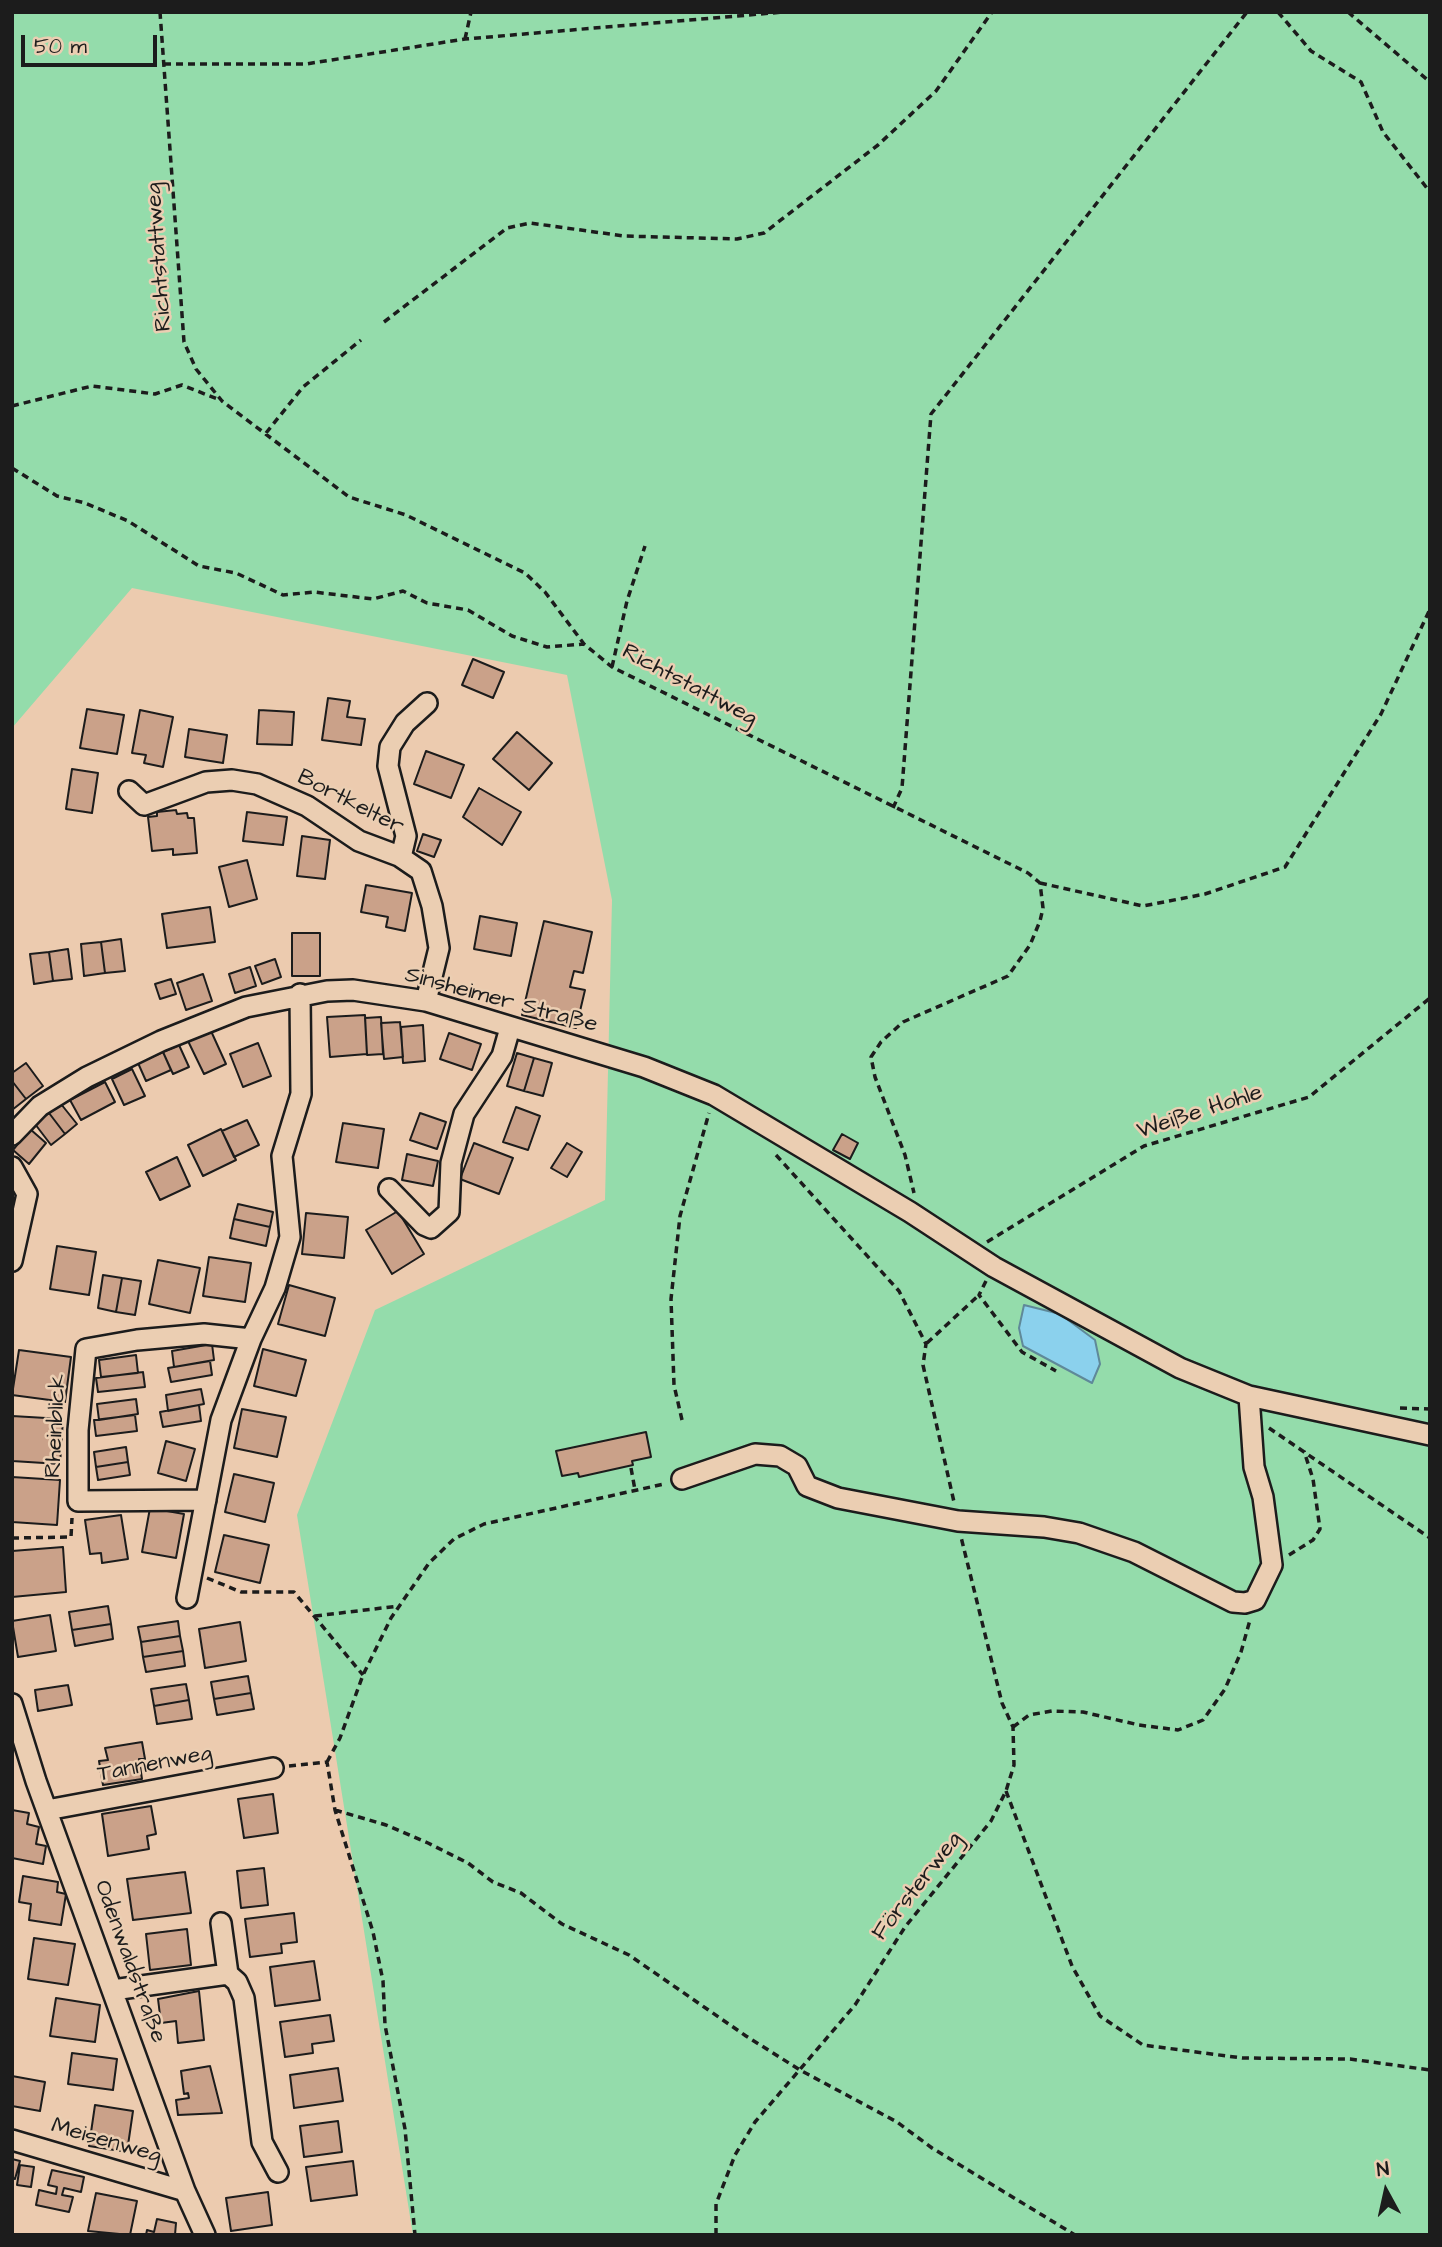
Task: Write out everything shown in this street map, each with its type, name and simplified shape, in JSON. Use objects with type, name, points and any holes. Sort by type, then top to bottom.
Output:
[{"type":"street","points":[[401,857],[407,836],[388,766],[390,747],[405,723],[427,703]]},
{"type":"street","name":"Bortkelter","points":[[129,791],[144,805],[206,782],[232,780],[257,784],[307,806],[359,841],[401,857],[421,871],[432,906],[439,948],[426,1001]]},
{"type":"street","name":"Sinsheimer Straße","points":[[12,1135],[40,1106],[100,1071],[161,1041],[246,1007],[300,995],[353,990],[426,1001],[645,1067],[714,1095],[910,1212],[994,1267],[1138,1347],[1249,1396],[1430,1435]]},
{"type":"street","points":[[187,1598],[220,1420],[251,1339],[275,1288],[290,1237],[282,1156],[301,1094],[300,995]]},
{"type":"street","points":[[389,1189],[430,1228],[449,1212],[451,1163],[464,1114],[502,1056],[510,1028]]},
{"type":"street","points":[[12,1167],[27,1194],[12,1261]]},
{"type":"street","name":"Rheinblick","points":[[206,1500],[78,1501],[78,1430],[86,1349],[137,1340],[204,1334],[251,1339]]},
{"type":"street","points":[[682,1479],[755,1454],[780,1456],[797,1466],[807,1486],[838,1498],[958,1521],[1044,1527],[1079,1533],[1133,1552],[1233,1602],[1245,1603],[1255,1600],[1272,1565],[1263,1497],[1254,1466],[1249,1396]]},
{"type":"street","name":"Odenwaldstraße","points":[[12,1704],[47,1810],[186,2191],[205,2235]]},
{"type":"street","name":"Tannenweg","points":[[47,1810],[273,1768]]},
{"type":"street","points":[[221,1923],[228,1974],[244,1998],[262,2142],[278,2172]]},
{"type":"street","points":[[113,1990],[228,1974]]},
{"type":"street","name":"Meisenweg","points":[[12,2140],[186,2191]]},
{"type":"path","name":"Richtstattweg","points":[[160,12],[184,342],[196,369],[222,401],[349,497],[406,515],[525,573],[545,592],[584,644],[612,667],[1028,873],[1040,883],[1143,906],[1205,894],[1285,867],[1381,714],[1430,609]]},
{"type":"path","points":[[465,39],[471,12]]},
{"type":"path","points":[[164,64],[306,64],[465,39],[784,12]]},
{"type":"path","points":[[384,322],[507,228],[530,223],[624,236],[737,239],[764,233],[878,145],[936,91],[992,12]]},
{"type":"path","points":[[893,808],[902,788],[931,414],[1247,12]]},
{"type":"path","points":[[1278,12],[1311,51],[1360,82],[1382,132],[1430,192]]},
{"type":"path","points":[[1348,12],[1430,82]]},
{"type":"path","points":[[265,434],[303,387],[361,340]]},
{"type":"path","points":[[12,406],[92,386],[155,394],[182,385],[222,401]]},
{"type":"path","points":[[12,468],[57,496],[85,503],[128,521],[199,566],[236,573],[283,595],[314,592],[373,599],[403,591],[427,603],[468,610],[512,636],[547,648],[584,644]]},
{"type":"path","points":[[612,667],[627,601],[645,546]]},
{"type":"path","points":[[910,1212],[915,1189],[871,1057],[881,1042],[903,1022],[1008,976],[1030,945],[1040,921],[1043,908],[1040,883]]},
{"type":"path","name":"Weiße Hohle","points":[[974,1254],[986,1243],[1144,1146],[1308,1097],[1430,998]]},
{"type":"path","points":[[682,1420],[674,1385],[671,1299],[680,1216],[714,1095]]},
{"type":"path","points":[[768,1147],[899,1291],[926,1344],[979,1295],[994,1267]]},
{"type":"path","points":[[979,1295],[1022,1352],[1055,1371]]},
{"type":"path","name":"Försterweg","points":[[716,2235],[716,2204],[736,2155],[755,2122],[855,2005],[905,1927],[992,1821],[1014,1765],[1013,1727],[1002,1703],[958,1521],[936,1411],[923,1365],[926,1344]]},
{"type":"path","points":[[1265,1426],[1430,1538]]},
{"type":"path","points":[[1272,1565],[1313,1540],[1320,1529],[1313,1479],[1303,1450]]},
{"type":"path","points":[[631,1468],[635,1490]]},
{"type":"path","points":[[415,2235],[405,2129],[385,2025],[383,1981],[373,1932],[334,1810],[327,1762],[340,1738],[363,1675],[399,1606],[429,1563],[454,1539],[484,1524],[682,1479]]},
{"type":"path","points":[[12,1538],[71,1537]]},
{"type":"path","points":[[192,1572],[241,1592],[289,1589],[363,1675]]},
{"type":"path","points":[[1013,1727],[1028,1715],[1052,1711],[1083,1712],[1139,1725],[1178,1730],[1203,1720],[1225,1689],[1241,1652],[1255,1600]]},
{"type":"path","points":[[315,1616],[399,1606]]},
{"type":"path","points":[[273,1768],[327,1762]]},
{"type":"path","points":[[1006,1791],[1072,1966],[1100,2016],[1143,2045],[1242,2058],[1350,2059],[1430,2070]]},
{"type":"path","points":[[334,1810],[386,1825],[468,1863],[493,1882],[521,1893],[562,1924],[629,1955],[670,1986],[800,2070],[897,2122],[932,2148],[1075,2235]]},
{"type":"green space","points":[[12,12],[1430,12],[1430,2235],[413,2235],[297,1515],[375,1310],[605,1200],[612,900],[567,675],[132,588],[12,728]]},
{"type":"water","points":[[1024,1305],[1060,1314],[1095,1340],[1100,1364],[1092,1383],[1023,1346],[1019,1328]]},
{"type":"building","points":[[473,659],[504,672],[493,698],[462,685]]},
{"type":"building","points":[[328,698],[350,701],[347,717],[365,719],[361,745],[322,740]]},
{"type":"building","points":[[87,709],[124,715],[117,754],[80,748]]},
{"type":"building","points":[[140,710],[173,717],[163,767],[144,763],[146,755],[132,753]]},
{"type":"building","points":[[259,710],[294,712],[292,745],[257,744]]},
{"type":"building","points":[[189,729],[227,735],[223,763],[185,757]]},
{"type":"building","points":[[517,732],[552,763],[529,790],[493,759]]},
{"type":"building","points":[[426,751],[464,765],[451,798],[414,784]]},
{"type":"building","points":[[72,769],[98,773],[92,813],[66,809]]},
{"type":"building","points":[[479,788],[521,812],[502,845],[463,817]]},
{"type":"building","points":[[176,810],[177,814],[187,813],[188,818],[194,818],[197,853],[173,855],[173,849],[152,851],[148,817],[157,816],[157,812]]},
{"type":"building","points":[[247,812],[287,817],[283,845],[243,841]]},
{"type":"building","points":[[423,834],[441,840],[434,857],[417,851]]},
{"type":"building","points":[[302,836],[330,840],[325,879],[297,876]]},
{"type":"building","points":[[247,860],[257,899],[229,907],[219,867]]},
{"type":"building","points":[[366,885],[412,893],[405,931],[386,927],[388,917],[361,912]]},
{"type":"building","points":[[210,907],[215,942],[167,948],[162,914]]},
{"type":"building","points":[[480,916],[517,923],[511,956],[474,949]]},
{"type":"building","points":[[544,921],[592,932],[583,973],[574,971],[570,987],[585,990],[576,1028],[522,1015]]},
{"type":"building","points":[[292,933],[320,933],[320,976],[292,976]]},
{"type":"building","points":[[121,939],[125,971],[105,973],[101,942]]},
{"type":"building","points":[[101,942],[105,973],[84,976],[81,944]]},
{"type":"building","points":[[68,949],[72,979],[53,981],[49,952]]},
{"type":"building","points":[[49,952],[53,981],[34,984],[30,954]]},
{"type":"building","points":[[275,959],[281,977],[262,984],[255,966]]},
{"type":"building","points":[[250,967],[256,986],[235,993],[229,974]]},
{"type":"building","points":[[203,974],[212,1001],[186,1010],[177,983]]},
{"type":"building","points":[[171,979],[176,994],[160,999],[155,984]]},
{"type":"building","points":[[365,1015],[367,1054],[330,1057],[327,1017]]},
{"type":"building","points":[[381,1017],[383,1054],[367,1055],[365,1018]]},
{"type":"building","points":[[400,1022],[403,1057],[384,1059],[381,1023]]},
{"type":"building","points":[[423,1025],[425,1061],[403,1063],[401,1027]]},
{"type":"building","points":[[211,1031],[226,1064],[204,1074],[188,1041]]},
{"type":"building","points":[[449,1033],[481,1044],[472,1070],[440,1059]]},
{"type":"building","points":[[258,1043],[271,1076],[243,1087],[230,1054]]},
{"type":"building","points":[[179,1045],[189,1067],[173,1074],[163,1052]]},
{"type":"building","points":[[163,1052],[171,1070],[146,1081],[138,1063]]},
{"type":"building","points":[[517,1053],[534,1058],[524,1091],[507,1086]]},
{"type":"building","points":[[534,1058],[552,1063],[543,1096],[524,1091]]},
{"type":"building","points":[[26,1063],[43,1086],[26,1099],[12,1081],[12,1073]]},
{"type":"building","points":[[132,1069],[145,1096],[124,1105],[112,1079]]},
{"type":"building","points":[[12,1081],[26,1099],[12,1110]]},
{"type":"building","points":[[105,1082],[115,1102],[81,1120],[70,1100]]},
{"type":"building","points":[[61,1104],[77,1124],[65,1134],[49,1113]]},
{"type":"building","points":[[516,1107],[540,1116],[528,1150],[503,1142]]},
{"type":"building","points":[[49,1113],[65,1134],[51,1145],[35,1124]]},
{"type":"building","points":[[420,1113],[446,1122],[437,1149],[410,1140]]},
{"type":"building","points":[[247,1120],[259,1145],[234,1157],[222,1131]]},
{"type":"building","points":[[343,1123],[384,1129],[378,1168],[336,1162]]},
{"type":"building","points":[[30,1129],[46,1143],[29,1164],[13,1150]]},
{"type":"building","points":[[221,1129],[236,1160],[203,1176],[188,1145]]},
{"type":"building","points":[[842,1134],[858,1143],[850,1159],[833,1150]]},
{"type":"building","points":[[474,1143],[513,1158],[499,1194],[460,1179]]},
{"type":"building","points":[[567,1143],[582,1152],[567,1177],[551,1168]]},
{"type":"building","points":[[407,1154],[438,1161],[433,1186],[402,1180]]},
{"type":"building","points":[[177,1157],[190,1186],[160,1200],[146,1172]]},
{"type":"building","points":[[238,1204],[273,1212],[270,1227],[234,1219]]},
{"type":"building","points":[[398,1211],[424,1254],[392,1274],[366,1230]]},
{"type":"building","points":[[306,1213],[348,1217],[344,1258],[302,1254]]},
{"type":"building","points":[[234,1219],[270,1227],[266,1246],[230,1238]]},
{"type":"building","points":[[57,1246],[96,1252],[89,1295],[50,1289]]},
{"type":"building","points":[[209,1257],[251,1263],[245,1302],[203,1296]]},
{"type":"building","points":[[158,1260],[200,1268],[190,1313],[149,1304]]},
{"type":"building","points":[[103,1275],[122,1278],[116,1312],[98,1308]]},
{"type":"building","points":[[122,1278],[141,1281],[135,1315],[116,1312]]},
{"type":"building","points":[[289,1285],[335,1298],[325,1336],[278,1324]]},
{"type":"building","points":[[212,1344],[214,1360],[174,1367],[172,1351]]},
{"type":"building","points":[[263,1349],[306,1360],[296,1396],[254,1386]]},
{"type":"building","points":[[19,1350],[71,1357],[65,1402],[12,1395]]},
{"type":"building","points":[[136,1355],[138,1373],[101,1377],[99,1360]]},
{"type":"building","points":[[210,1361],[212,1375],[171,1382],[168,1368]]},
{"type":"building","points":[[143,1372],[145,1387],[98,1392],[96,1378]]},
{"type":"building","points":[[201,1389],[204,1404],[168,1411],[166,1395]]},
{"type":"building","points":[[136,1399],[138,1414],[99,1420],[97,1404]]},
{"type":"building","points":[[199,1405],[201,1421],[163,1427],[160,1412]]},
{"type":"building","points":[[242,1409],[286,1417],[277,1457],[234,1448]]},
{"type":"building","points":[[135,1415],[137,1431],[96,1436],[94,1420]]},
{"type":"building","points":[[12,1416],[63,1419],[60,1464],[12,1461]]},
{"type":"building","points":[[646,1432],[651,1457],[632,1461],[633,1465],[579,1477],[578,1473],[562,1476],[556,1451]]},
{"type":"building","points":[[166,1441],[195,1449],[186,1481],[158,1473]]},
{"type":"building","points":[[126,1447],[128,1462],[96,1467],[94,1452]]},
{"type":"building","points":[[128,1462],[130,1475],[98,1480],[96,1467]]},
{"type":"building","points":[[234,1474],[274,1483],[265,1522],[225,1512]]},
{"type":"building","points":[[12,1477],[60,1480],[57,1525],[12,1522]]},
{"type":"building","points":[[150,1508],[184,1514],[176,1558],[142,1552]]},
{"type":"building","points":[[121,1515],[128,1559],[102,1563],[101,1553],[90,1554],[85,1520]]},
{"type":"building","points":[[224,1535],[269,1545],[260,1583],[215,1572]]},
{"type":"building","points":[[63,1547],[66,1592],[12,1597],[12,1551]]},
{"type":"building","points":[[108,1606],[111,1624],[72,1630],[69,1612]]},
{"type":"building","points":[[50,1615],[56,1651],[18,1657],[12,1621]]},
{"type":"building","points":[[178,1621],[180,1636],[141,1642],[138,1627]]},
{"type":"building","points":[[240,1622],[246,1661],[205,1668],[199,1629]]},
{"type":"building","points":[[111,1624],[113,1639],[75,1646],[72,1630]]},
{"type":"building","points":[[180,1636],[183,1651],[143,1657],[141,1642]]},
{"type":"building","points":[[183,1651],[185,1666],[146,1672],[143,1657]]},
{"type":"building","points":[[248,1676],[251,1693],[214,1699],[211,1682]]},
{"type":"building","points":[[186,1684],[189,1700],[154,1706],[151,1689]]},
{"type":"building","points":[[68,1685],[72,1705],[38,1711],[35,1690]]},
{"type":"building","points":[[251,1693],[254,1709],[217,1715],[214,1699]]},
{"type":"building","points":[[189,1700],[192,1719],[157,1724],[154,1706]]},
{"type":"building","points":[[142,1742],[145,1759],[139,1759],[142,1779],[103,1785],[99,1761],[108,1760],[105,1748]]},
{"type":"building","points":[[273,1794],[278,1833],[244,1838],[238,1799]]},
{"type":"building","points":[[151,1806],[156,1834],[147,1836],[149,1849],[108,1856],[102,1814]]},
{"type":"building","points":[[12,1810],[29,1813],[27,1824],[39,1827],[36,1844],[46,1846],[43,1864],[12,1858]]},
{"type":"building","points":[[264,1868],[268,1905],[241,1908],[237,1871]]},
{"type":"building","points":[[185,1872],[191,1913],[133,1920],[127,1879]]},
{"type":"building","points":[[23,1876],[58,1882],[57,1892],[66,1894],[61,1925],[29,1920],[31,1904],[19,1902]]},
{"type":"building","points":[[294,1913],[297,1942],[281,1944],[282,1953],[250,1957],[245,1919]]},
{"type":"building","points":[[187,1929],[191,1965],[150,1970],[146,1934]]},
{"type":"building","points":[[34,1938],[75,1944],[68,1985],[28,1979]]},
{"type":"building","points":[[314,1961],[320,2000],[275,2006],[270,1967]]},
{"type":"building","points":[[199,1991],[204,2040],[178,2043],[176,2021],[161,2023],[158,1999]]},
{"type":"building","points":[[56,1998],[100,2005],[95,2042],[50,2036]]},
{"type":"building","points":[[330,2015],[334,2041],[312,2044],[313,2053],[285,2057],[280,2022]]},
{"type":"building","points":[[72,2053],[117,2059],[113,2090],[68,2084]]},
{"type":"building","points":[[210,2066],[222,2113],[178,2115],[176,2100],[189,2098],[188,2093],[184,2094],[181,2071]]},
{"type":"building","points":[[338,2068],[343,2101],[294,2108],[290,2075]]},
{"type":"building","points":[[12,2076],[45,2082],[40,2111],[12,2106]]},
{"type":"building","points":[[95,2105],[133,2111],[127,2152],[89,2146]]},
{"type":"building","points":[[338,2121],[342,2152],[304,2157],[300,2126]]},
{"type":"building","points":[[12,2159],[20,2161],[15,2179],[12,2178]]},
{"type":"building","points":[[353,2161],[357,2195],[311,2201],[306,2167]]},
{"type":"building","points":[[20,2165],[34,2167],[31,2187],[17,2185]]},
{"type":"building","points":[[52,2170],[84,2177],[81,2192],[64,2188],[62,2195],[73,2197],[69,2212],[36,2205],[39,2190],[56,2194],[57,2187],[48,2185]]},
{"type":"building","points":[[268,2192],[272,2225],[231,2231],[226,2198]]},
{"type":"building","points":[[96,2193],[137,2201],[130,2235],[88,2231]]},
{"type":"building","points":[[157,2219],[176,2223],[175,2235],[146,2235],[147,2230],[154,2232]]}]
